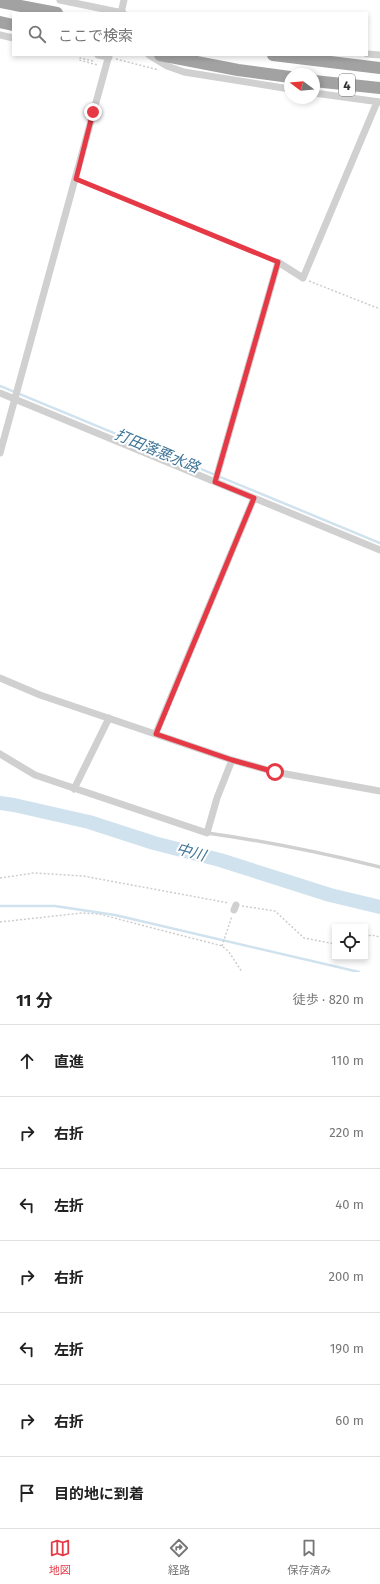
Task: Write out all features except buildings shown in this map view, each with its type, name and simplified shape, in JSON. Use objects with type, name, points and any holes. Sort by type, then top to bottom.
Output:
[{"type":"highway","points":[[0,2],[52,12]]},
{"type":"highway","points":[[0,22],[12,25]]},
{"type":"highway","points":[[165,56],[238,70],[284,76]]},
{"type":"highway","name":"4","points":[[281,56],[380,68]]},
{"type":"highway","name":"4","points":[[320,82],[380,88]]},
{"type":"street","points":[[60,0],[117,12]]},
{"type":"street","points":[[122,12],[124,0]]},
{"type":"street","points":[[0,35],[12,38]]},
{"type":"street","points":[[368,54],[380,55]]},
{"type":"street","points":[[0,452],[109,56]]},
{"type":"street","points":[[151,56],[167,66],[184,72],[284,88]]},
{"type":"street","points":[[215,482],[278,262],[303,278],[378,102],[320,94]]},
{"type":"street","points":[[0,393],[380,550]]},
{"type":"street","points":[[156,734],[254,498]]},
{"type":"street","points":[[0,678],[40,695],[232,760],[275,772],[380,791]]},
{"type":"street","points":[[74,789],[109,718]]},
{"type":"street","points":[[0,754],[35,775],[207,833],[216,798],[232,760]]},
{"type":"lane","points":[[207,833],[244,838],[380,867]]},
{"type":"path","points":[[103,12],[104,6]]},
{"type":"path","points":[[80,58],[93,62],[79,60],[80,58]]},
{"type":"path","points":[[76,179],[278,262]]},
{"type":"path","points":[[303,278],[380,309]]},
{"type":"path","points":[[0,878],[34,873],[84,876],[235,907],[275,911],[304,938],[332,943]]},
{"type":"path","points":[[222,946],[235,907]]},
{"type":"path","points":[[0,922],[82,913],[99,914],[222,946],[229,952],[242,972]]},
{"type":"path","points":[[368,936],[371,935],[380,937]]},
{"type":"waterway","name":"打田落悪水路","points":[[0,386],[380,543]]},
{"type":"waterway","name":"中川","points":[[0,803],[89,822],[154,843],[220,860],[330,895],[380,907]]},
{"type":"waterway","points":[[0,906],[55,906],[115,915],[359,972]]},
{"type":"route","points":[[93,112],[76,179],[278,262],[277,272],[232,430],[215,482],[254,498],[156,734],[232,760],[275,772]]}]
